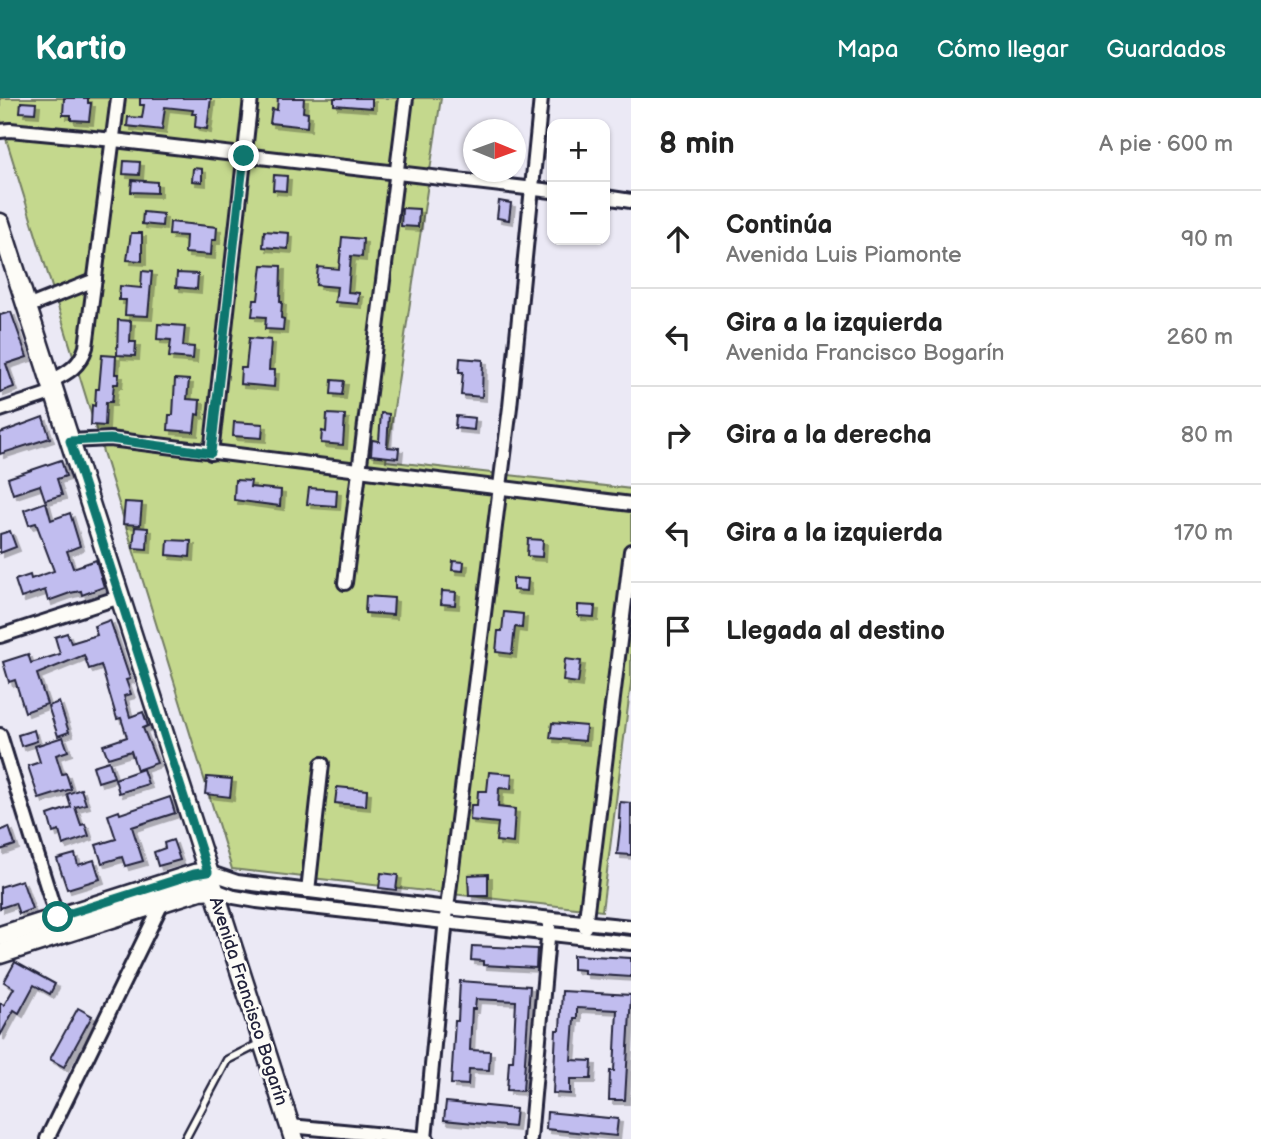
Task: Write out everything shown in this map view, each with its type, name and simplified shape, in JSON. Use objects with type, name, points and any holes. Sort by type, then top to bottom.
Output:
[{"type":"street","points":[[0,410],[53,387],[71,372],[83,357],[118,98]]},
{"type":"street","points":[[211,453],[251,98]]},
{"type":"street","points":[[345,583],[406,98]]},
{"type":"street","points":[[292,1133],[426,1139],[445,922],[500,486],[541,98]]},
{"type":"street","points":[[0,131],[114,139],[547,190]]},
{"type":"street","points":[[610,198],[631,201]]},
{"type":"street","name":"Avenida Francisco Bogarín","points":[[0,223],[292,1133]]},
{"type":"street","points":[[27,307],[94,280]]},
{"type":"street","points":[[70,441],[110,439],[631,504]]},
{"type":"street","points":[[585,938],[631,551]]},
{"type":"street","points":[[0,636],[120,597]]},
{"type":"street","points":[[0,735],[60,926]]},
{"type":"street","points":[[308,891],[322,764]]},
{"type":"street","points":[[1,951],[60,926],[165,892],[194,874],[211,881],[233,897],[257,901],[631,943]]},
{"type":"street","points":[[211,881],[631,927]]},
{"type":"street","points":[[47,1139],[165,892]]},
{"type":"street","points":[[530,1139],[549,918]]},
{"type":"lane","points":[[185,1139],[227,1060],[263,1042]]},
{"type":"green space","points":[[0,98],[441,98],[386,461],[631,489],[631,683],[602,911],[232,869],[0,119]]},
{"type":"building","points":[[64,98],[88,98],[88,103],[91,103],[89,121],[71,120],[71,115],[63,115]]},
{"type":"building","points":[[140,98],[211,98],[207,129],[195,127],[196,114],[192,114],[193,110],[165,107],[162,130],[127,126],[128,117],[142,118],[144,105],[140,105]]},
{"type":"building","points":[[278,98],[304,98],[303,112],[308,113],[307,127],[270,123],[272,109],[277,110]]},
{"type":"building","points":[[334,98],[372,98],[372,108],[334,105]]},
{"type":"building","points":[[21,102],[36,103],[35,113],[20,112]]},
{"type":"building","points":[[124,161],[140,162],[139,175],[123,174]]},
{"type":"building","points":[[193,168],[202,169],[202,182],[192,181]]},
{"type":"building","points":[[274,175],[287,176],[286,191],[273,190]]},
{"type":"building","points":[[132,180],[157,182],[157,193],[131,192]]},
{"type":"building","points":[[499,201],[511,203],[509,220],[497,218]]},
{"type":"building","points":[[402,208],[419,209],[418,227],[401,226]]},
{"type":"building","points":[[143,212],[163,214],[162,226],[142,224]]},
{"type":"building","points":[[170,222],[217,227],[216,240],[212,240],[211,255],[185,253],[186,236],[169,235]]},
{"type":"building","points":[[264,231],[289,233],[288,249],[263,247]]},
{"type":"building","points":[[131,233],[142,233],[142,261],[127,260]]},
{"type":"building","points":[[342,237],[363,239],[362,257],[351,256],[348,292],[359,293],[358,304],[335,302],[337,287],[316,285],[318,267],[339,269]]},
{"type":"building","points":[[262,265],[281,266],[280,302],[281,318],[284,319],[283,330],[265,329],[266,317],[252,316],[254,300],[258,300]]},
{"type":"building","points":[[142,271],[152,272],[148,316],[125,315],[126,300],[119,300],[120,286],[141,288]]},
{"type":"building","points":[[177,273],[198,274],[197,289],[176,287]]},
{"type":"building","points":[[11,312],[27,357],[6,364],[14,387],[0,392],[0,315]]},
{"type":"building","points":[[118,320],[131,321],[130,342],[136,342],[135,356],[117,355]]},
{"type":"building","points":[[158,324],[185,326],[183,346],[194,347],[193,359],[169,357],[171,340],[157,339]]},
{"type":"building","points":[[249,338],[271,340],[269,370],[275,370],[274,387],[240,384],[241,368],[246,368]]},
{"type":"building","points":[[102,355],[116,356],[115,374],[119,374],[118,384],[114,384],[112,402],[106,402],[105,426],[91,425],[92,405],[95,406],[96,389],[99,389]]},
{"type":"building","points":[[460,358],[483,360],[482,397],[461,395],[463,372],[459,372]]},
{"type":"building","points":[[175,379],[189,380],[187,399],[200,400],[194,432],[168,430],[169,415],[173,415]]},
{"type":"building","points":[[332,380],[344,381],[342,395],[331,394]]},
{"type":"building","points":[[381,413],[389,414],[387,447],[399,448],[398,458],[371,455],[372,440],[379,441]]},
{"type":"building","points":[[327,414],[345,415],[343,445],[321,443],[322,431],[326,432]]},
{"type":"building","points":[[456,416],[475,418],[474,430],[455,428]]},
{"type":"building","points":[[43,417],[50,438],[0,454],[0,433]]},
{"type":"building","points":[[234,422],[263,424],[262,438],[233,436]]},
{"type":"building","points":[[61,460],[66,476],[57,479],[62,495],[45,500],[40,485],[13,494],[8,478]]},
{"type":"building","points":[[235,480],[251,481],[250,487],[281,490],[280,506],[234,500]]},
{"type":"building","points":[[309,488],[337,490],[336,506],[307,504]]},
{"type":"building","points":[[46,502],[51,520],[70,513],[80,546],[67,551],[73,568],[96,560],[104,587],[82,595],[81,591],[70,593],[48,601],[45,590],[21,598],[15,580],[30,575],[31,579],[54,571],[36,523],[29,525],[24,510]]},
{"type":"building","points":[[125,502],[142,503],[140,525],[123,524]]},
{"type":"building","points":[[135,527],[148,528],[147,549],[133,548]]},
{"type":"building","points":[[10,531],[16,547],[0,553],[0,534]]},
{"type":"building","points":[[528,539],[543,540],[542,557],[527,556]]},
{"type":"building","points":[[168,540],[191,541],[190,557],[167,555]]},
{"type":"building","points":[[453,561],[464,562],[463,571],[452,570]]},
{"type":"building","points":[[513,578],[528,579],[527,591],[513,590]]},
{"type":"building","points":[[442,591],[456,592],[455,605],[441,604]]},
{"type":"building","points":[[366,596],[394,598],[393,615],[365,613]]},
{"type":"building","points":[[578,605],[595,606],[594,617],[578,616]]},
{"type":"building","points":[[504,612],[523,614],[522,628],[515,627],[512,654],[496,652],[498,631],[502,631]]},
{"type":"building","points":[[110,620],[130,679],[126,680],[131,694],[124,696],[130,717],[143,712],[148,726],[143,728],[157,763],[137,770],[131,751],[108,758],[103,745],[127,737],[121,718],[117,719],[101,665],[89,669],[84,655],[37,674],[47,704],[25,712],[15,680],[9,682],[3,662],[28,654],[31,663],[60,654],[55,637],[67,633],[71,643],[97,635],[94,626]]},
{"type":"building","points":[[565,659],[581,661],[578,683],[563,681]]},
{"type":"building","points":[[59,702],[69,732],[58,736],[48,706]]},
{"type":"building","points":[[552,723],[586,726],[585,741],[550,738]]},
{"type":"building","points":[[34,730],[37,741],[21,746],[18,735]]},
{"type":"building","points":[[63,737],[68,751],[56,755],[62,774],[66,773],[71,789],[39,799],[28,766],[40,762],[35,746]]},
{"type":"building","points":[[109,761],[114,777],[98,782],[93,766]]},
{"type":"building","points":[[143,769],[148,784],[119,793],[115,779]]},
{"type":"building","points":[[489,772],[512,774],[511,789],[499,788],[498,807],[515,809],[513,843],[496,841],[498,823],[470,820],[471,805],[477,805],[478,791],[487,791]]},
{"type":"building","points":[[207,777],[232,779],[230,797],[205,794]]},
{"type":"building","points":[[337,787],[367,790],[366,806],[335,803]]},
{"type":"building","points":[[81,789],[86,804],[75,807],[81,825],[85,824],[89,836],[63,845],[59,831],[53,833],[48,815],[71,807],[67,794]]},
{"type":"building","points":[[170,797],[175,813],[132,827],[143,861],[125,866],[122,857],[102,863],[96,845],[116,839],[108,815],[119,811],[120,814]]},
{"type":"building","points":[[620,802],[631,803],[631,855],[617,854]]},
{"type":"building","points":[[9,827],[15,845],[0,850],[0,831]]},
{"type":"building","points":[[173,840],[180,860],[158,866],[154,852],[165,848],[164,843]]},
{"type":"building","points":[[75,854],[78,865],[94,860],[100,879],[67,889],[57,859]]},
{"type":"building","points":[[381,873],[398,875],[396,890],[379,888]]},
{"type":"building","points":[[488,874],[488,896],[469,896],[468,875]]},
{"type":"building","points":[[22,880],[32,909],[19,914],[15,903],[0,908],[0,887]]},
{"type":"building","points":[[472,946],[537,949],[536,968],[483,965],[483,961],[471,960]]},
{"type":"building","points":[[573,955],[631,958],[631,977],[584,974],[584,970],[573,969]]},
{"type":"building","points":[[15,962],[55,984],[50,994],[34,985],[19,1013],[14,1010],[0,1036],[0,1003],[4,1005],[14,988],[4,982]]},
{"type":"building","points":[[460,981],[530,986],[523,1091],[507,1090],[509,1061],[513,1061],[516,1001],[476,999],[475,1009],[472,1009],[470,1050],[490,1051],[489,1070],[469,1069],[468,1085],[451,1084]]},
{"type":"building","points":[[562,991],[631,995],[625,1100],[609,1100],[610,1071],[614,1071],[617,1010],[577,1008],[571,1060],[592,1061],[591,1079],[570,1079],[570,1094],[553,1093],[556,1030],[560,1030]]},
{"type":"building","points":[[78,1008],[92,1016],[64,1067],[50,1059]]},
{"type":"building","points":[[446,1102],[516,1109],[514,1127],[444,1120]]},
{"type":"building","points":[[547,1112],[618,1119],[616,1136],[546,1129]]},
{"type":"route","points":[[58,917],[194,874],[208,872],[70,441],[110,439],[211,453],[244,156]]}]
